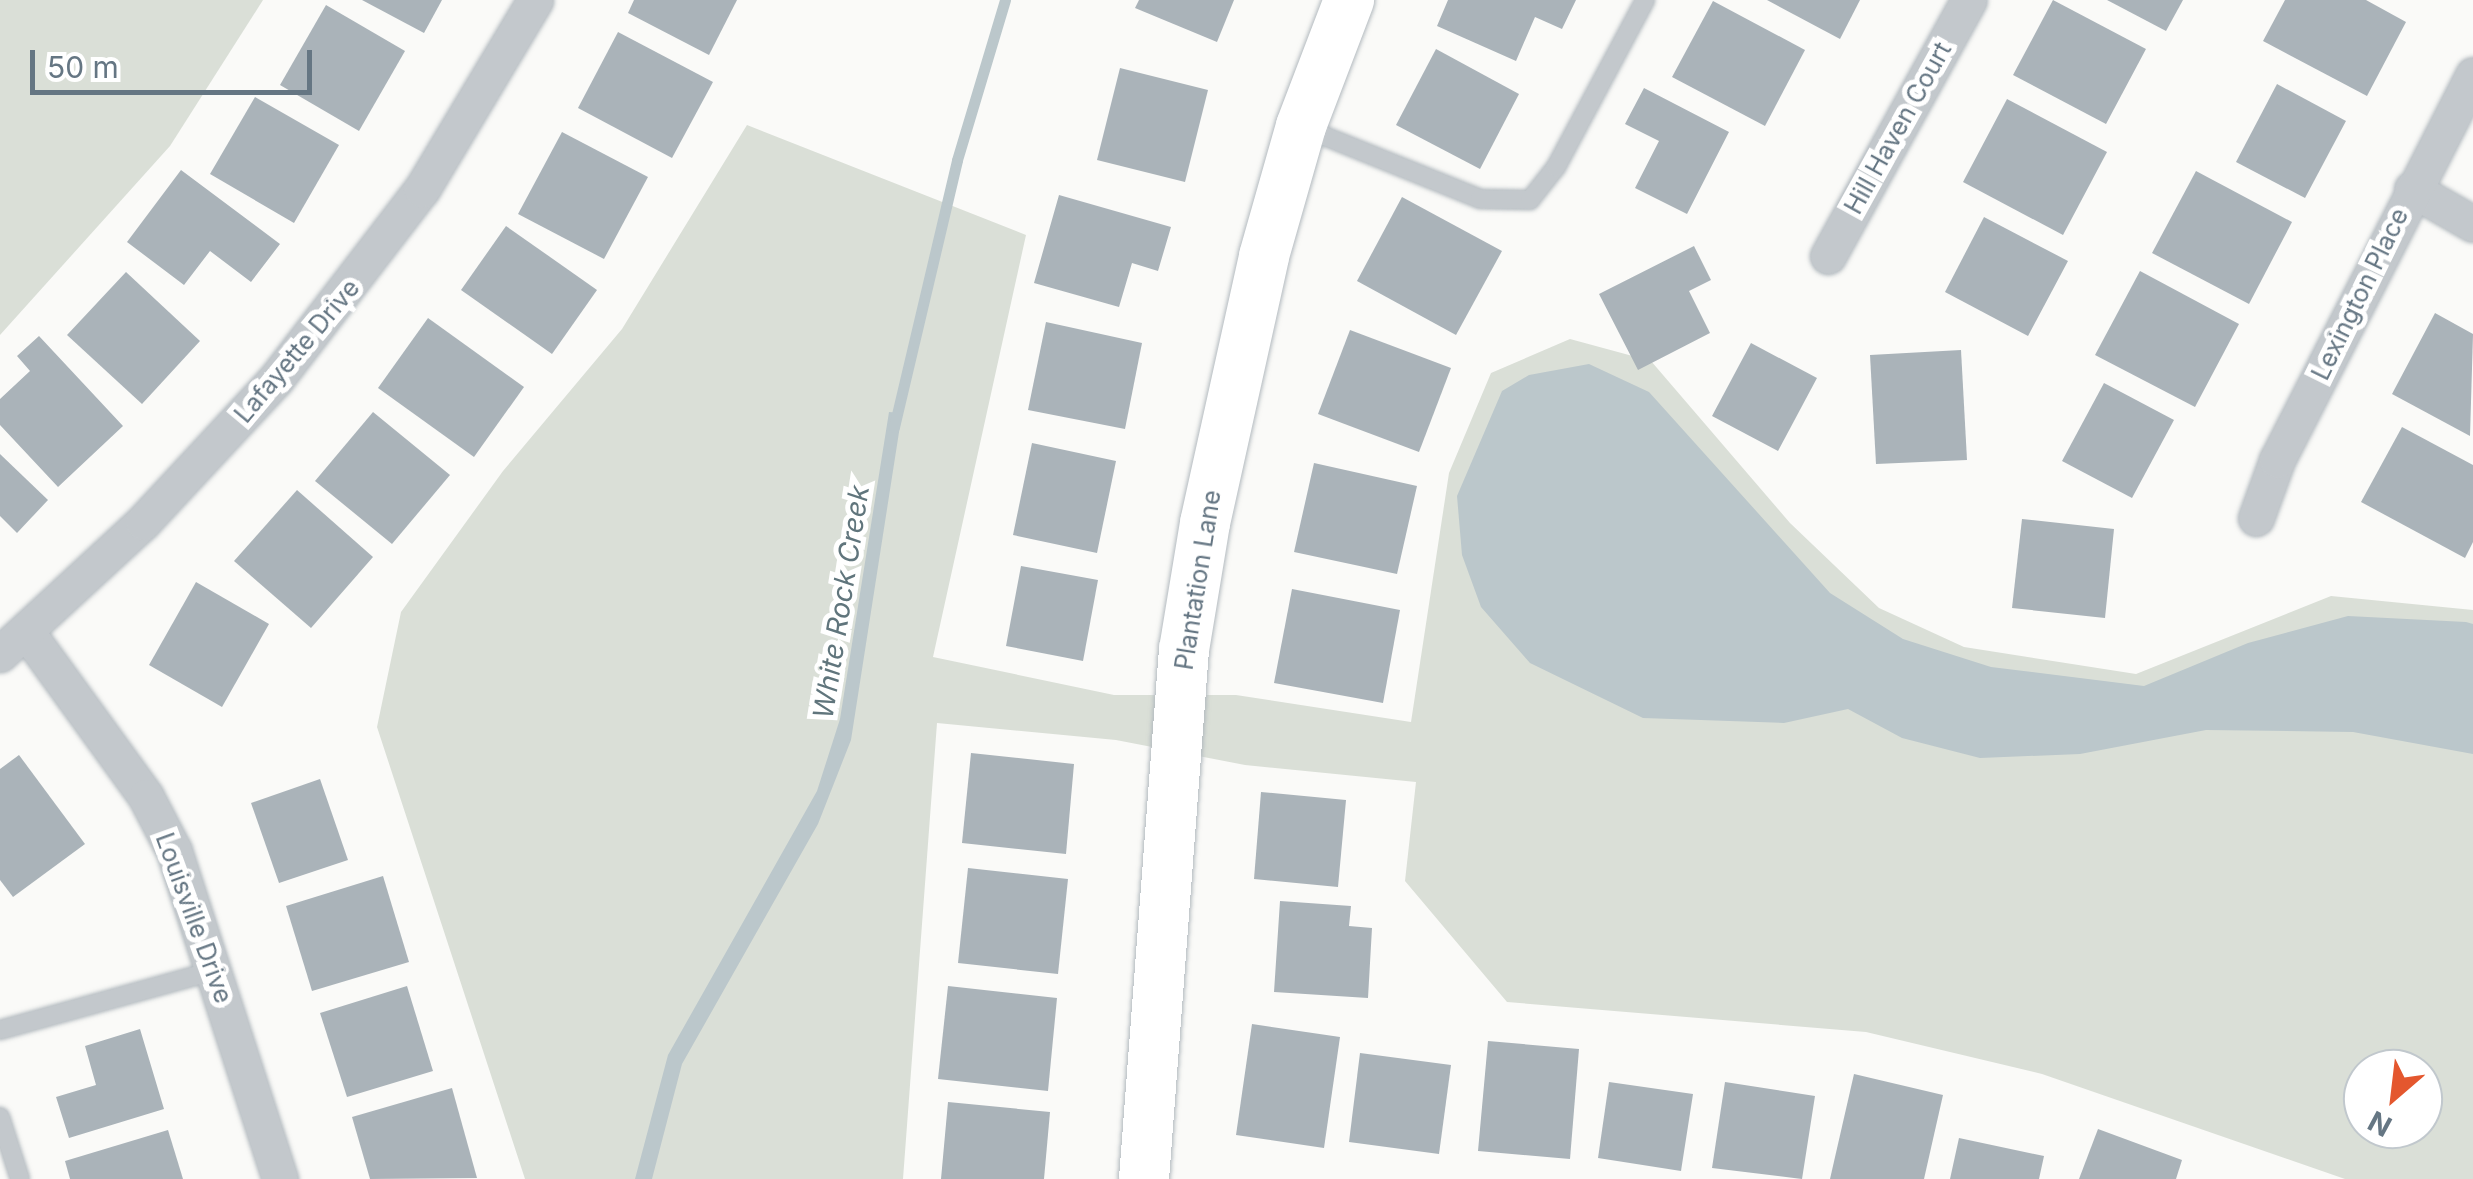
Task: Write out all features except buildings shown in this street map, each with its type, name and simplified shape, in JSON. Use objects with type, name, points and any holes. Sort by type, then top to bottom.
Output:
[{"type":"street","name":"Lafayette Drive","points":[[13,643],[216,448],[314,333],[450,148],[535,0]]},
{"type":"street","name":"Plantation Lane","points":[[1144,1179],[1184,650],[1233,378],[1301,126],[1350,0]]},
{"type":"street","name":"Hill Haven Court","points":[[1828,256],[1969,0]]},
{"type":"street","name":"Lexington Place","points":[[2256,518],[2278,460],[2473,75]]},
{"type":"street","points":[[2412,190],[2473,224]]},
{"type":"street","name":"Louisville Drive","points":[[13,643],[146,796],[174,851],[216,970],[280,1179]]},
{"type":"lane","points":[[1301,126],[1480,199],[1530,200],[1556,167],[1645,0]]},
{"type":"lane","points":[[0,1030],[216,970]]},
{"type":"lane","points":[[0,1117],[20,1179]]},
{"type":"shaded area","points":[[0,0],[263,0],[170,146],[0,335]]},
{"type":"shaded area","points":[[747,125],[1026,235],[933,657],[1114,695],[1236,695],[1411,722],[1449,473],[1491,373],[1570,339],[1651,361],[1790,523],[1879,608],[1964,647],[2136,674],[2331,596],[2473,610],[2473,1179],[2345,1179],[2042,1074],[1866,1032],[1507,1002],[1405,881],[1416,782],[1245,765],[1116,740],[937,723],[903,1179],[525,1179],[377,727],[401,612],[503,471],[622,329]]},
{"type":"shaded area","points":[[1589,364],[1649,392],[1830,593],[1903,639],[1991,667],[2144,686],[2248,643],[2348,616],[2466,622],[2473,624],[2473,754],[2353,732],[2206,730],[2080,754],[1980,758],[1902,738],[1848,709],[1784,723],[1643,718],[1530,663],[1481,607],[1462,555],[1457,496],[1502,391],[1529,375]]},
{"type":"shaded area","points":[[889,412],[902,413],[851,740],[818,824],[682,1064],[652,1179],[635,1179],[668,1055],[817,791],[840,719]]},
{"type":"waterway","name":"White Rock Creek","points":[[894,427],[957,160],[1005,0]]}]
